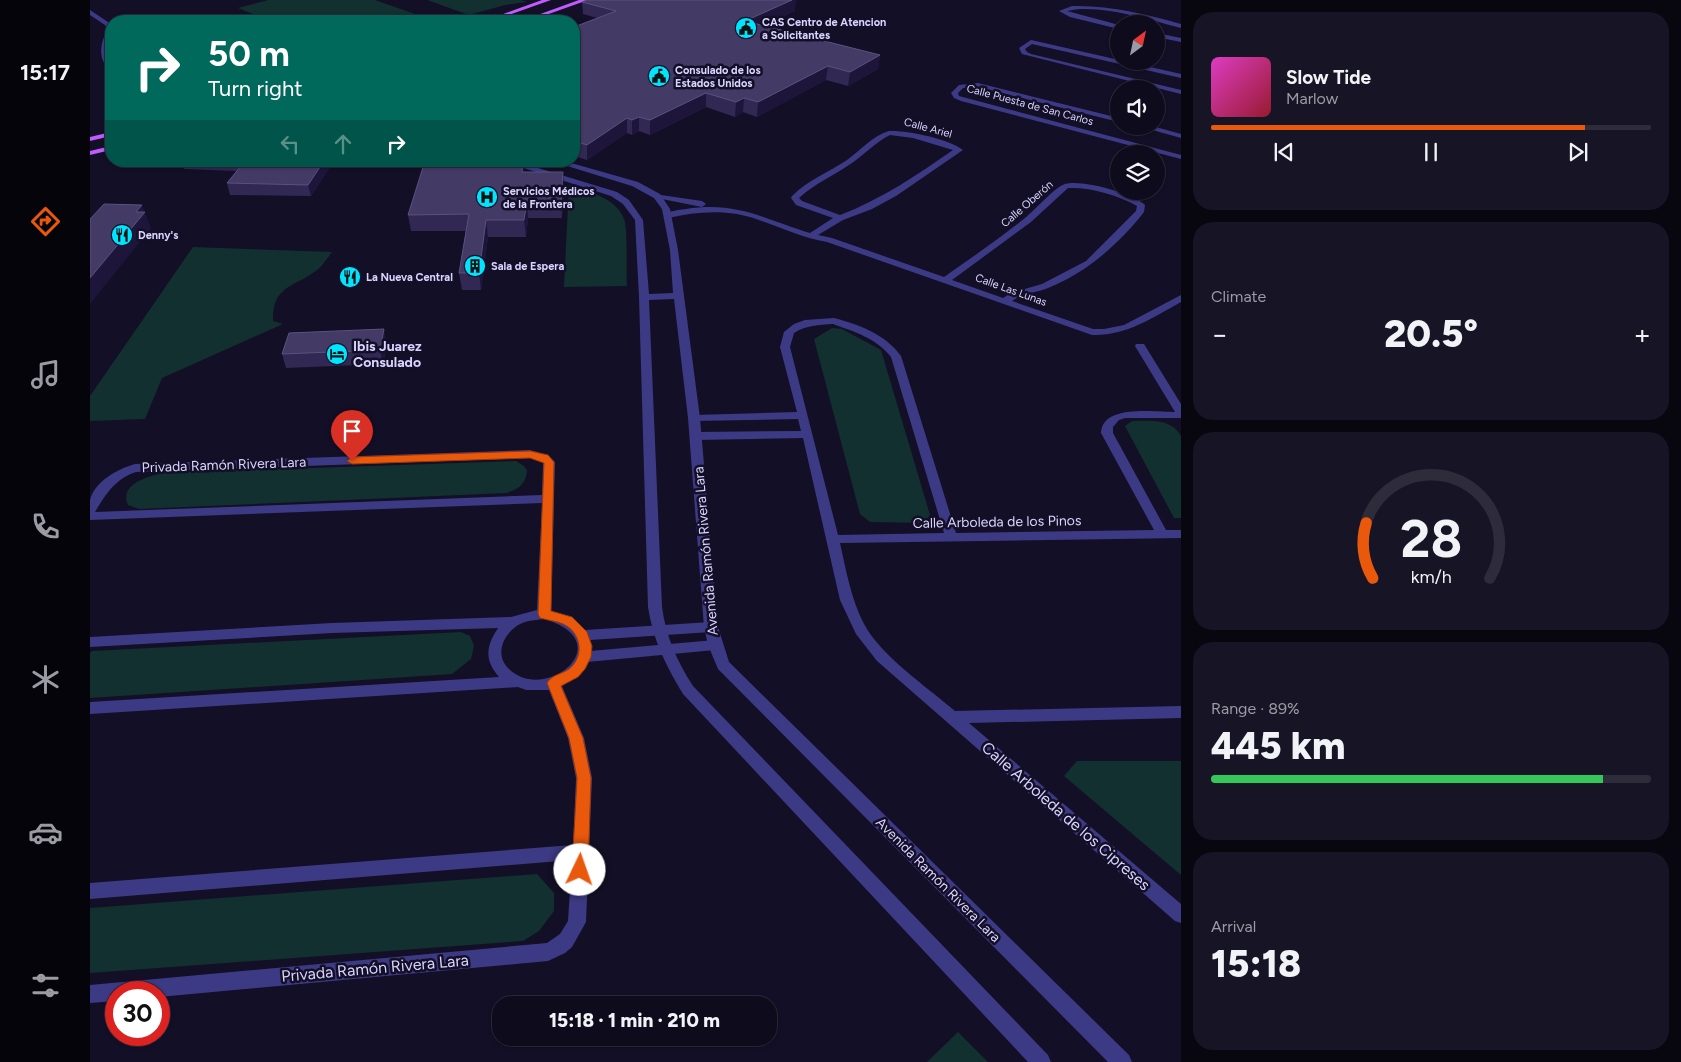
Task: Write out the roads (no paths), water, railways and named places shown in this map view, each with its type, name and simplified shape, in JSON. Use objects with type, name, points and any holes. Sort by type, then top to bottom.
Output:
[{"type":"main road","points":[[504,15],[548,0]]},
{"type":"main road","points":[[541,15],[585,0]]},
{"type":"main road","points":[[90,139],[105,135]]},
{"type":"main road","points":[[90,153],[105,149]]},
{"type":"street","points":[[1110,25],[1072,16],[1062,11],[1075,7],[1135,15]]},
{"type":"street","points":[[90,12],[105,22]]},
{"type":"street","points":[[1165,22],[1181,26]]},
{"type":"street","points":[[105,37],[105,56]]},
{"type":"street","points":[[1165,37],[1181,40]]},
{"type":"street","points":[[1181,76],[1031,42],[1022,48],[1024,53],[1029,55],[1181,92]]},
{"type":"street","name":"Calle Puesta de San Carlos","points":[[1110,118],[978,85],[965,84],[954,94],[963,100],[1181,157]]},
{"type":"street","name":"Calle Ariel","points":[[810,238],[840,218],[869,207],[893,194],[959,150],[902,132],[887,133],[849,162],[822,177],[794,198],[799,203],[840,218]]},
{"type":"street","points":[[1165,132],[1181,136]]},
{"type":"street","points":[[526,167],[614,194],[626,202],[639,220],[644,297],[655,607],[658,632],[664,649],[688,690],[1041,1062]]},
{"type":"street","points":[[576,167],[635,184],[657,196]]},
{"type":"street","points":[[614,194],[635,184]]},
{"type":"street","name":"Calle Oberón","points":[[946,280],[1028,220],[1061,188],[1066,186],[1082,185],[1133,200],[1141,205],[1140,212],[1089,263],[1044,286],[1014,295],[1005,301]]},
{"type":"street","name":"Avenida Ramón Rivera Lara","points":[[657,196],[663,203],[668,215],[674,250],[696,436],[710,627],[714,645],[724,665],[1122,1062]]},
{"type":"street","name":"Calle Las Lunas","points":[[657,196],[690,203],[736,205],[755,208],[818,232],[829,240]]},
{"type":"street","name":"Calle Las Lunas","points":[[668,215],[690,211],[733,210],[760,217],[810,238],[829,240],[1076,327],[1104,334],[1121,330],[1181,298]]},
{"type":"street","points":[[644,297],[678,296]]},
{"type":"street","name":"Calle Arboleda de los Cipreses","points":[[952,537],[896,356],[887,345],[868,333],[834,320],[808,322],[790,332],[785,347],[808,434],[847,600],[856,625],[862,634],[882,657],[1181,915]]},
{"type":"street","points":[[1140,346],[1181,414]]},
{"type":"street","points":[[1163,535],[1107,433],[1107,426],[1115,418],[1124,415],[1181,414]]},
{"type":"street","points":[[694,418],[803,415]]},
{"type":"street","points":[[696,436],[808,434]]},
{"type":"street","name":"Privada Ramón Rivera Lara","points":[[90,510],[108,481],[136,468],[530,454],[544,458],[549,462],[544,614]]},
{"type":"street","points":[[90,516],[549,499]]},
{"type":"street","name":"Calle Arboleda de los Pinos","points":[[832,539],[1181,534]]},
{"type":"street","points":[[90,642],[332,628],[512,622],[532,615],[544,614],[568,620],[583,635],[586,646],[584,657],[573,673],[554,683],[528,685],[516,682],[506,676],[499,668],[494,650],[496,640],[512,622]]},
{"type":"street","points":[[583,635],[658,632],[710,627]]},
{"type":"street","points":[[584,657],[714,645]]},
{"type":"street","points":[[90,708],[516,682]]},
{"type":"street","name":"Privada Ramón Rivera Lara","points":[[90,994],[548,952],[560,947],[570,936],[577,922],[584,778],[576,738],[554,683]]},
{"type":"street","points":[[951,717],[1181,712]]},
{"type":"street","points":[[90,891],[581,852]]},
{"type":"place","name":"CAS Centro de Atencion a Solicitantes","points":[[746,28]]},
{"type":"place","name":"Consulado de los Estados Unidos","points":[[659,76]]},
{"type":"place","name":"Servicios Médicos de la Frontera","points":[[487,197]]},
{"type":"place","name":"Denny's","points":[[122,235]]},
{"type":"place","name":"Sala de Espera","points":[[475,266]]},
{"type":"place","name":"La Nueva Central","points":[[350,277]]},
{"type":"place","name":"Ibis Juarez Consulado","points":[[337,354]]}]
